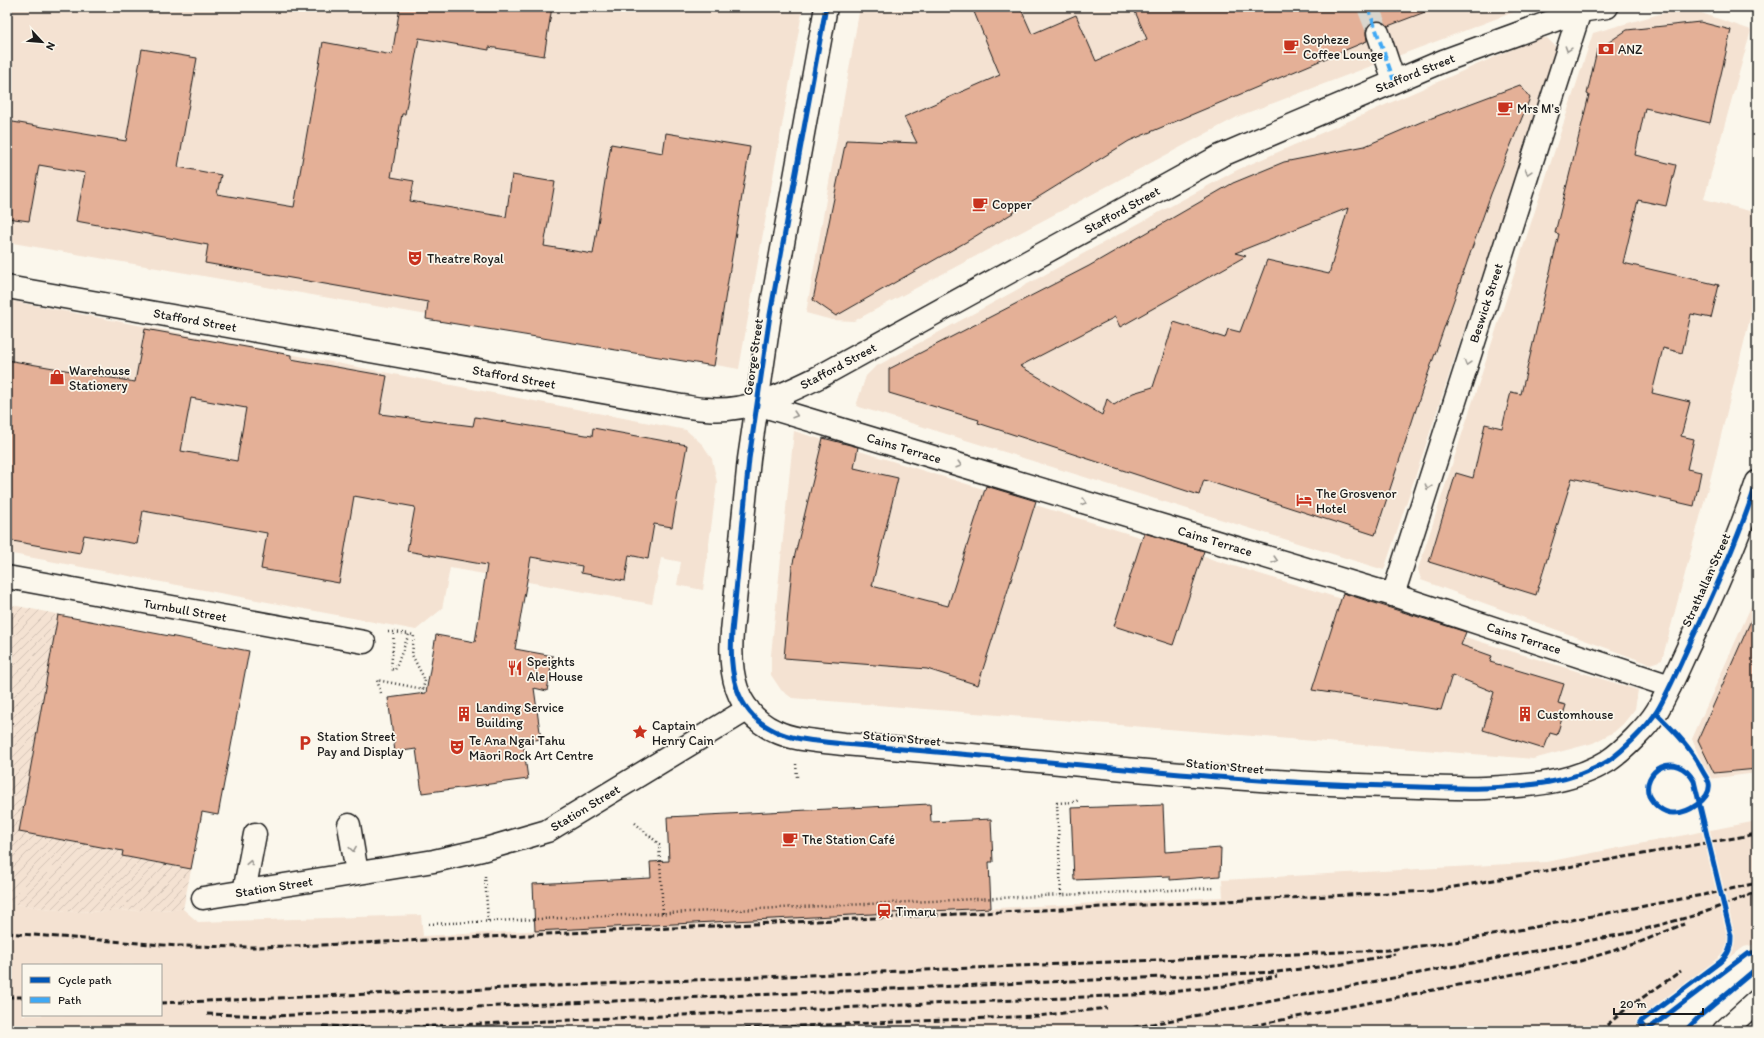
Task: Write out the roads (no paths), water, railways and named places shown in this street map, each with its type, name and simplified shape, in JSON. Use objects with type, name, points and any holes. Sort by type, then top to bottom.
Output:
[{"type":"street","name":"George Street","points":[[748,710],[736,689],[730,655],[749,459],[770,315],[826,7]]},
{"type":"street","name":"Stafford Street","points":[[7,287],[682,406],[714,409],[757,404],[819,378],[1220,156],[1443,61],[1580,11],[1607,7]]},
{"type":"street","name":"Beswick Street","points":[[1393,595],[1580,11]]},
{"type":"street","points":[[1378,33],[1394,81]]},
{"type":"street","name":"Cains Terrace","points":[[757,404],[1393,595],[1670,686]]},
{"type":"street","name":"Strathallan Street","points":[[1670,686],[1715,590],[1746,515],[1757,482]]},
{"type":"street","name":"Turnbull Street","points":[[7,577],[364,642]]},
{"type":"street","name":"Station Street","points":[[203,898],[434,861],[482,850],[547,831],[748,710],[759,721],[775,731],[798,738],[818,741],[1280,782],[1481,788],[1536,784],[1562,779],[1586,772],[1609,760],[1627,746],[1656,713],[1670,686]]},
{"type":"street","points":[[349,825],[357,874]]},
{"type":"street","points":[[244,892],[256,834]]},
{"type":"street","points":[[1724,1031],[1757,1001]]},
{"type":"tunnel","points":[[1368,7],[1378,33]]},
{"type":"railway","points":[[7,933],[177,946],[255,947],[1431,891],[1757,834]]},
{"type":"railway","points":[[162,1003],[1388,950],[1461,941],[1713,893],[1757,883]]},
{"type":"railway","points":[[1115,1031],[1634,932],[1700,914],[1757,892]]},
{"type":"railway","points":[[1226,1031],[1580,961],[1638,943],[1684,924]]},
{"type":"railway","points":[[207,1014],[272,1016],[1277,972],[1343,964],[1395,954]]},
{"type":"railway","points":[[1600,1031],[1626,1009],[1681,971]]},
{"type":"railway","points":[[323,1026],[390,1028],[1154,994],[1224,986],[1277,976]]},
{"type":"railway","points":[[7,997],[22,997]]},
{"type":"railway","points":[[682,1031],[1038,1016],[1107,1008]]},
{"type":"place","name":"Sopheze Coffee Lounge","points":[[1291,46]]},
{"type":"place","name":"ANZ","points":[[1606,49]]},
{"type":"place","name":"Mrs M's","points":[[1505,108]]},
{"type":"place","name":"Copper","points":[[980,204]]},
{"type":"place","name":"Theatre Royal","points":[[415,258]]},
{"type":"place","name":"Warehouse Stationery","points":[[57,377]]},
{"type":"place","name":"The Grosvenor Hotel","points":[[1304,500]]},
{"type":"place","name":"Speights Ale House","points":[[515,668]]},
{"type":"place","name":"Landing Service Building","points":[[464,714]]},
{"type":"place","name":"Customhouse","points":[[1525,714]]},
{"type":"place","name":"Captain Henry Cain","points":[[640,732]]},
{"type":"place","name":"Station Street Pay and Display","points":[[305,743]]},
{"type":"place","name":"Te Ana Ngai Tahu Māori Rock Art Centre","points":[[457,747]]},
{"type":"place","name":"The Station Café","points":[[790,839]]},
{"type":"place","name":"Timaru","points":[[884,911]]}]
